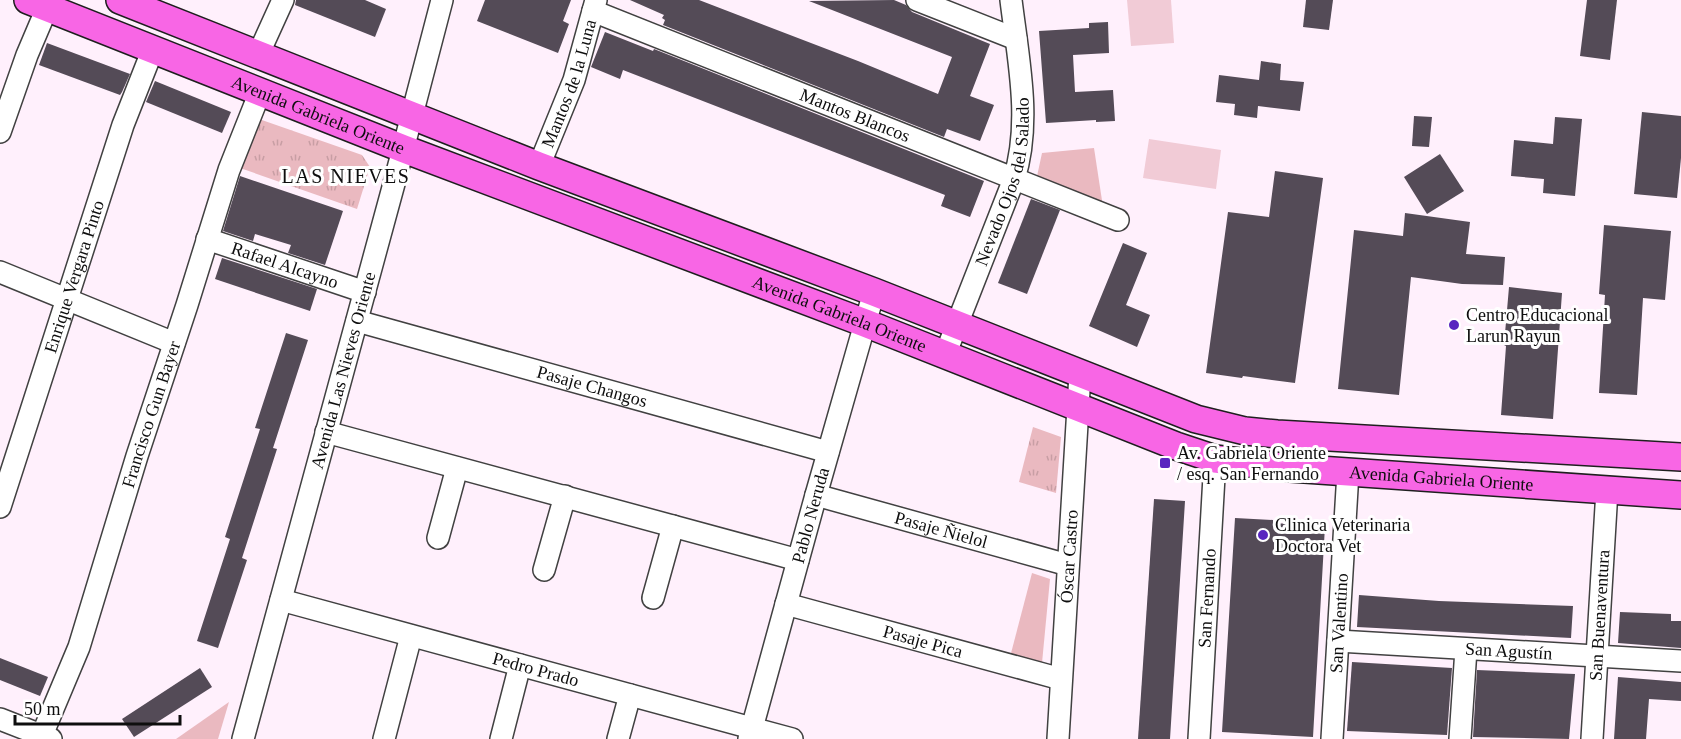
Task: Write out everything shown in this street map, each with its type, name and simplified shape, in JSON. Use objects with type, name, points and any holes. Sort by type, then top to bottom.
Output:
[{"type":"main road","name":"Avenida Gabriela Oriente","points":[[135,3],[258,55],[539,166],[957,324],[1187,417],[1245,431],[1681,457]]},
{"type":"main road","name":"Avenida Gabriela Oriente","points":[[37,4],[404,149],[865,322],[1176,446],[1215,459],[1290,468],[1681,495]]},
{"type":"street","points":[[258,55],[283,0]]},
{"type":"street","name":"Avenida Las Nieves Oriente","points":[[243,739],[404,149],[442,0]]},
{"type":"street","points":[[916,0],[1016,39]]},
{"type":"street","name":"Nevado Ojos del Salado","points":[[945,355],[1014,179],[1022,149],[1023,129],[1011,0]]},
{"type":"street","points":[[0,132],[27,55],[37,4]]},
{"type":"street","name":"Mantos de la Luna","points":[[539,166],[574,80],[594,5]]},
{"type":"street","name":"Mantos Blancos","points":[[594,5],[1118,220]]},
{"type":"street","name":"Enrique Vergara Pinto","points":[[0,507],[123,124],[153,49]]},
{"type":"street","name":"Francisco Gun Bayer","points":[[47,737],[79,647],[137,456],[229,170],[260,92]]},
{"type":"street","name":"Rafael Alcayno","points":[[207,239],[365,292]]},
{"type":"street","points":[[0,273],[174,344]]},
{"type":"street","name":"Pablo Neruda","points":[[751,734],[874,292]]},
{"type":"street","name":"Pasaje Changos","points":[[357,321],[828,452]]},
{"type":"street","name":"Óscar Castro","points":[[1058,739],[1080,374]]},
{"type":"street","points":[[326,432],[798,560]]},
{"type":"street","name":"San Fernando","points":[[1199,739],[1215,459]]},
{"type":"street","points":[[438,538],[457,468]]},
{"type":"street","name":"San Valentino","points":[[1332,739],[1348,472]]},
{"type":"street","name":"San Buenaventura","points":[[1592,739],[1607,490]]},
{"type":"street","name":"Pasaje Ñielol","points":[[816,495],[1068,565]]},
{"type":"street","points":[[544,570],[565,496]]},
{"type":"street","points":[[653,598],[673,526]]},
{"type":"street","name":"Pedro Prado","points":[[281,600],[630,695],[751,734],[792,739]]},
{"type":"street","name":"Pasaje Pica","points":[[786,604],[1061,679]]},
{"type":"street","points":[[384,739],[411,636]]},
{"type":"street","name":"San Agustín","points":[[1338,641],[1681,661]]},
{"type":"street","points":[[1460,739],[1466,649]]},
{"type":"street","points":[[501,739],[520,665]]},
{"type":"street","points":[[618,739],[630,695]]},
{"type":"street","points":[[0,719],[47,737]]},
{"type":"green space","points":[[259,119],[362,155],[370,167],[357,209],[240,168]]},
{"type":"green space","points":[[1094,148],[1103,207],[1036,181],[1042,153]]},
{"type":"green space","points":[[1033,427],[1061,437],[1056,493],[1019,482]]},
{"type":"green space","points":[[1032,573],[1050,579],[1042,663],[1010,657]]},
{"type":"green space","points":[[229,702],[218,739],[176,739]]},
{"type":"shaded area","points":[[1127,0],[1171,0],[1174,43],[1131,46]]},
{"type":"shaded area","points":[[1149,139],[1221,150],[1216,189],[1143,178]]},
{"type":"building","points":[[296,0],[365,0],[386,9],[375,37],[295,5]]},
{"type":"building","points":[[485,0],[571,0],[563,21],[569,24],[558,53],[477,21]]},
{"type":"building","points":[[630,0],[699,0],[938,94],[952,57],[809,1],[894,0],[906,5],[912,12],[990,44],[970,96],[994,105],[980,141],[947,129],[944,137],[663,25],[664,15]]},
{"type":"building","points":[[1306,0],[1333,0],[1329,30],[1303,27]]},
{"type":"building","points":[[1587,0],[1617,0],[1610,60],[1580,56]]},
{"type":"building","points":[[1108,22],[1109,53],[1073,55],[1075,92],[1113,90],[1115,121],[1046,123],[1039,31],[1089,28],[1089,23]]},
{"type":"building","points":[[605,32],[653,51],[654,49],[984,181],[970,217],[941,206],[945,195],[623,70],[620,79],[591,67]]},
{"type":"building","points":[[47,43],[130,74],[120,95],[39,65]]},
{"type":"building","points":[[1261,61],[1281,64],[1280,80],[1304,82],[1300,111],[1258,106],[1257,118],[1234,115],[1235,104],[1216,102],[1219,75],[1259,80]]},
{"type":"building","points":[[155,81],[231,112],[222,133],[146,102]]},
{"type":"building","points":[[1642,112],[1681,116],[1681,158],[1677,198],[1634,194]]},
{"type":"building","points":[[1414,116],[1432,117],[1429,147],[1412,146]]},
{"type":"building","points":[[1555,117],[1582,119],[1575,196],[1543,193],[1544,179],[1511,176],[1514,140],[1553,144]]},
{"type":"building","points":[[1440,154],[1464,191],[1427,214],[1404,177]]},
{"type":"building","points":[[1275,171],[1323,178],[1295,383],[1206,373],[1228,212],[1269,217]]},
{"type":"building","points":[[240,176],[343,211],[325,265],[288,253],[291,245],[255,234],[253,241],[223,231]]},
{"type":"building","points":[[1031,199],[1060,210],[1027,294],[998,283]]},
{"type":"building","points":[[1405,213],[1470,222],[1466,254],[1505,257],[1503,285],[1462,284],[1411,277],[1399,395],[1338,389],[1354,230],[1403,236]]},
{"type":"building","points":[[1604,225],[1671,231],[1665,300],[1643,298],[1637,395],[1599,393],[1605,295],[1599,294]]},
{"type":"building","points":[[1123,243],[1147,253],[1126,305],[1150,315],[1137,347],[1089,326]]},
{"type":"building","points":[[222,258],[317,289],[310,311],[215,279]]},
{"type":"building","points":[[1509,287],[1562,293],[1553,419],[1501,415]]},
{"type":"building","points":[[286,333],[308,340],[273,448],[277,449],[242,558],[247,560],[218,648],[197,641],[230,539],[225,537],[260,429],[255,428]]},
{"type":"building","points":[[1154,499],[1185,501],[1170,739],[1138,739]]},
{"type":"building","points":[[1235,518],[1325,526],[1313,737],[1222,732]]},
{"type":"building","points":[[1359,595],[1439,601],[1573,606],[1571,638],[1357,627]]},
{"type":"building","points":[[1620,612],[1671,614],[1671,621],[1681,621],[1681,648],[1618,643]]},
{"type":"building","points":[[0,658],[48,677],[40,696],[0,680]]},
{"type":"building","points":[[1352,662],[1452,668],[1447,735],[1347,731]]},
{"type":"building","points":[[200,668],[212,687],[134,737],[122,719]]},
{"type":"building","points":[[1477,670],[1575,674],[1569,739],[1473,737]]},
{"type":"building","points":[[1618,677],[1681,682],[1681,701],[1649,699],[1646,739],[1614,739]]},
{"type":"place","name":"Centro Educacional Larun Rayun","points":[[1454,325]]},
{"type":"place","name":"Av. Gabriela Oriente / esq. San Fernando","points":[[1165,463]]},
{"type":"place","name":"Clinica Veterinaria Doctora Vet","points":[[1263,535]]},
{"type":"district","name":"LAS NIEVES","points":[[346,176]]}]
